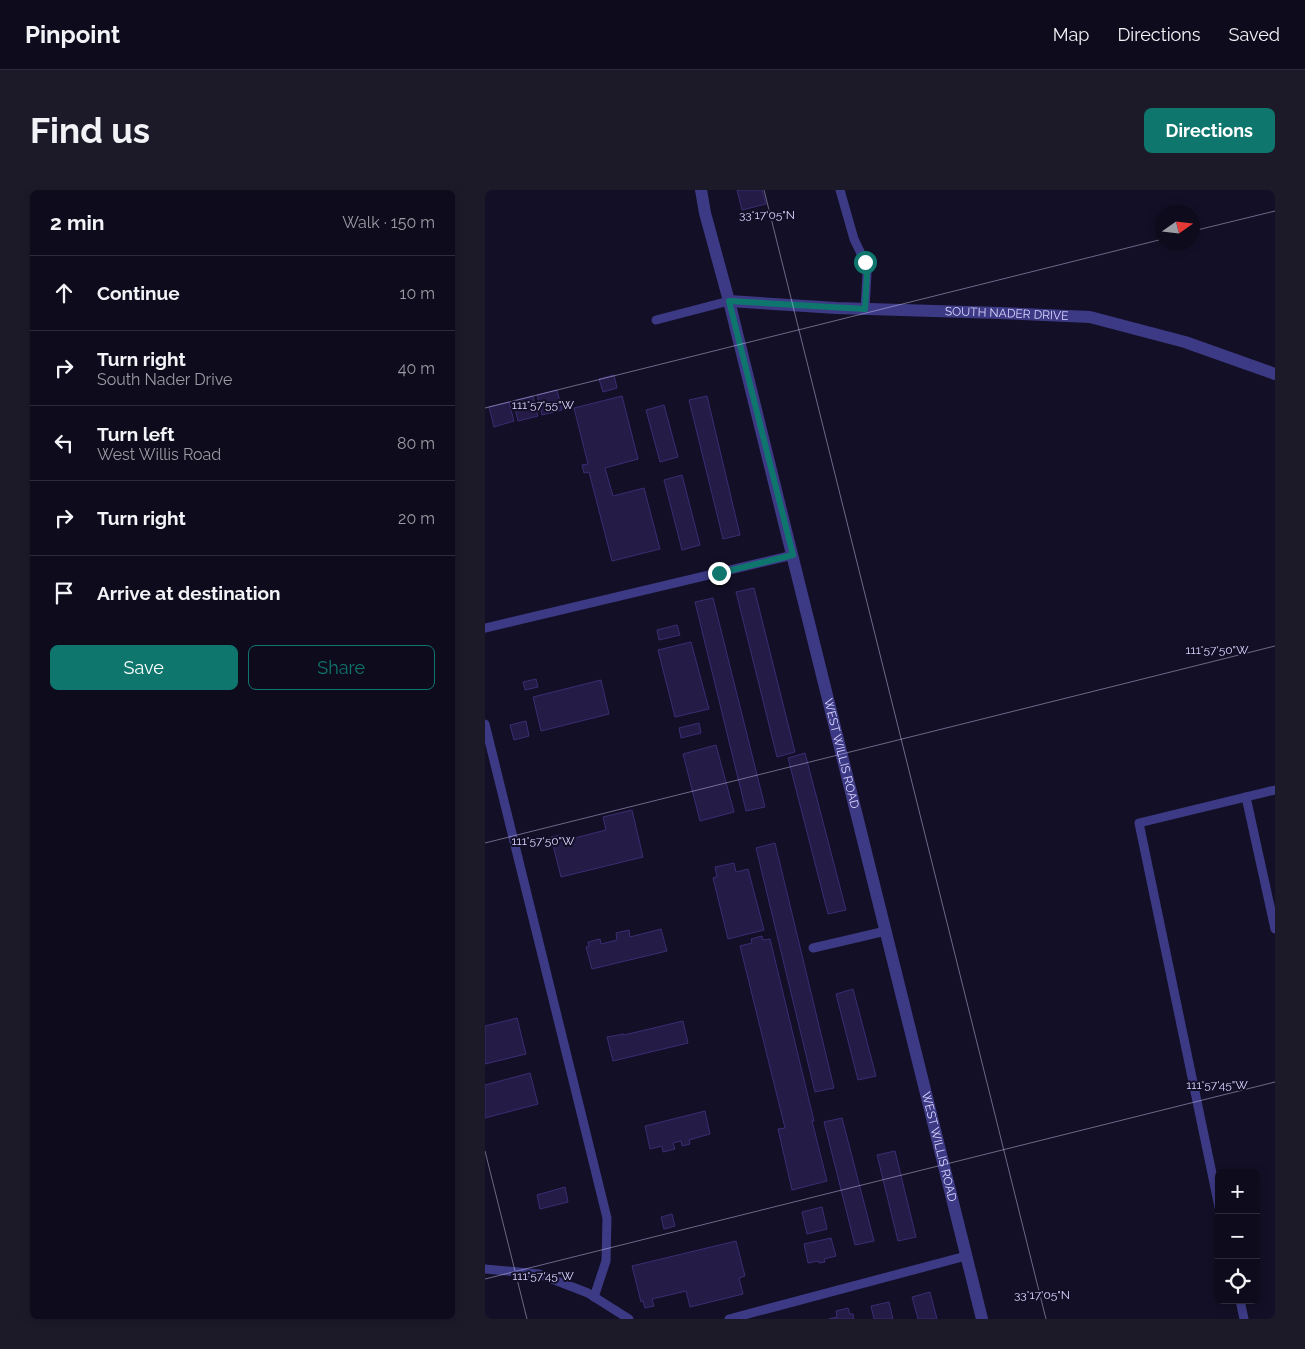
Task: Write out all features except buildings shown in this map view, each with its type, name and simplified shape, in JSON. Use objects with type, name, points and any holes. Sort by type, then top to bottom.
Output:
[{"type":"street","name":"WEST WILLIS ROAD","points":[[701,190],[705,213],[793,555],[982,1319]]},
{"type":"street","name":"SOUTH NADER DRIVE","points":[[729,301],[865,309],[1090,317],[1185,342],[1275,374]]},
{"type":"lane","points":[[840,190],[854,239],[865,262],[867,273],[865,309]]},
{"type":"lane","points":[[656,320],[729,301]]},
{"type":"lane","points":[[485,628],[793,555]]},
{"type":"lane","points":[[485,724],[607,1218],[606,1261],[594,1297]]},
{"type":"lane","points":[[1215,1188],[1139,823],[1275,790]]},
{"type":"lane","points":[[1246,797],[1275,929]]},
{"type":"lane","points":[[813,948],[886,931]]},
{"type":"lane","points":[[729,1319],[966,1256]]},
{"type":"lane","points":[[485,1269],[539,1274],[588,1293],[629,1319]]},
{"type":"lane","points":[[1241,1304],[1244,1319]]},
{"type":"route","points":[[719,573],[793,555],[729,301],[865,309],[867,273],[865,262]]}]
